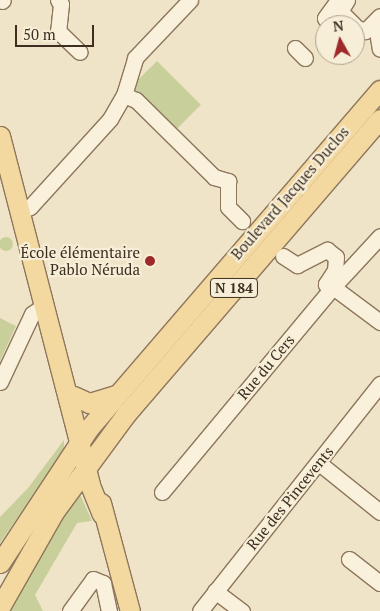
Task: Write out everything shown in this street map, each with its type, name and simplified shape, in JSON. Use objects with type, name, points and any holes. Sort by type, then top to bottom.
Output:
[{"type":"main road","name":"Boulevard Jacques Duclos","points":[[85,451],[105,413],[118,394],[380,90]]},
{"type":"main road","name":"Boulevard Jacques Duclos","points":[[0,562],[85,451],[161,372],[380,119]]},
{"type":"main road","points":[[0,136],[130,611]]},
{"type":"main road","points":[[65,377],[74,396],[85,451]]},
{"type":"main road","points":[[74,396],[89,403],[118,394]]},
{"type":"main road","name":"N 184","points":[[0,607],[60,503],[85,451]]},
{"type":"street","points":[[58,0],[62,4],[58,31],[80,52]]},
{"type":"street","points":[[21,211],[104,126],[124,95],[135,58],[190,0]]},
{"type":"street","points":[[326,15],[338,0]]},
{"type":"street","points":[[344,15],[340,11],[347,0]]},
{"type":"street","points":[[365,31],[380,16]]},
{"type":"street","points":[[365,39],[369,39],[379,30]]},
{"type":"street","points":[[379,30],[380,49]]},
{"type":"street","points":[[124,95],[136,100],[214,176],[228,181],[228,207],[242,221]]},
{"type":"street","name":"Rue du Cers","points":[[162,492],[333,287],[380,236]]},
{"type":"street","points":[[283,256],[297,265],[327,250],[336,257],[335,270],[326,284],[333,287],[380,322]]},
{"type":"street","points":[[0,382],[32,314],[45,305]]},
{"type":"street","name":"Rue des Pincevents","points":[[200,611],[380,384]]},
{"type":"street","points":[[318,462],[380,512]]},
{"type":"street","points":[[349,558],[380,583]]},
{"type":"street","points":[[70,611],[93,579],[103,583],[109,611]]},
{"type":"street","points":[[216,591],[242,611]]},
{"type":"green space","points":[[157,61],[201,105],[174,132],[130,88]]},
{"type":"green space","points":[[3,237],[9,237],[13,244],[9,251],[3,251],[-1,247],[-1,241]]},
{"type":"green space","points":[[0,318],[16,326],[0,361]]},
{"type":"green space","points":[[64,440],[64,451],[0,543],[0,517],[28,488]]},
{"type":"green space","points":[[78,490],[92,521],[77,523],[35,595],[43,611],[10,611]]},
{"type":"place","name":"École élémentaire Pablo Néruda","points":[[150,261]]}]
